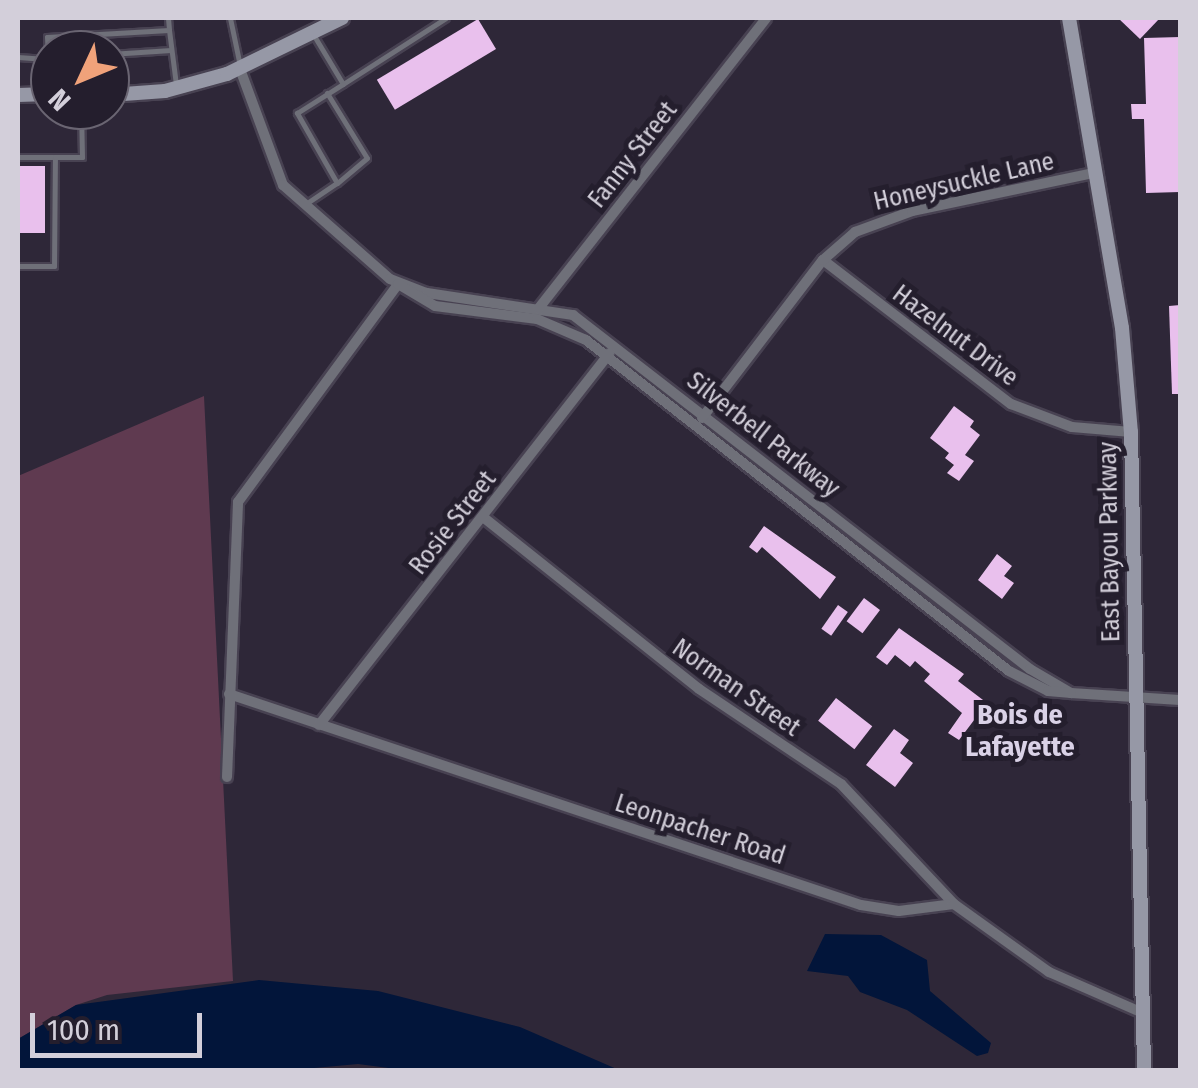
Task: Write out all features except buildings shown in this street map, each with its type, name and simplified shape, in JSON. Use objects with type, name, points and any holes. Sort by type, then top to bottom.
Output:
[{"type":"street","points":[[130,92],[176,88],[240,69],[342,18]]},
{"type":"street","name":"Fanny Street","points":[[532,318],[766,18]]},
{"type":"street","name":"East Bayou Parkway","points":[[1070,18],[1122,328],[1131,432],[1144,1070]]},
{"type":"street","name":"Silverbell Parkway","points":[[240,69],[274,170],[302,207],[398,284],[442,307],[532,318],[570,331],[1008,671],[1048,691],[1136,701],[1180,700]]},
{"type":"street","name":"Honeysuckle Lane","points":[[697,426],[823,260],[855,232],[884,218],[1094,173]]},
{"type":"street","name":"Hazelnut Drive","points":[[823,260],[1011,404],[1072,427],[1131,432]]},
{"type":"street","points":[[227,776],[238,502],[398,284]]},
{"type":"street","name":"Silverbell Parkway","points":[[398,284],[540,306],[573,315],[616,344],[1030,668],[1071,693]]},
{"type":"street","name":"Rosie Street","points":[[320,725],[616,344]]},
{"type":"street","name":"Norman Street","points":[[483,517],[699,689],[841,784],[954,904]]},
{"type":"street","name":"Leonpacher Road","points":[[229,694],[861,905],[898,911],[954,904]]},
{"type":"street","points":[[954,904],[1048,972],[1143,1012]]},
{"type":"lane","points":[[168,18],[176,88]]},
{"type":"lane","points":[[230,18],[240,69]]},
{"type":"lane","points":[[337,183],[298,120],[300,107],[446,18]]},
{"type":"lane","points":[[130,33],[169,30]]},
{"type":"lane","points":[[313,34],[343,84]]},
{"type":"lane","points":[[130,53],[171,50]]},
{"type":"lane","points":[[302,207],[366,158],[326,92]]},
{"type":"lane","points":[[18,158],[82,156],[81,130]]},
{"type":"lane","points":[[18,266],[54,266],[55,157]]},
{"type":"shaded area","points":[[204,396],[233,981],[107,995],[76,1005],[18,1039],[18,476]]},
{"type":"water","points":[[825,934],[881,935],[927,960],[930,991],[991,1043],[988,1053],[977,1056],[907,1010],[860,992],[848,976],[807,971]]},
{"type":"water","points":[[259,980],[378,991],[520,1027],[619,1070],[404,1070],[358,1064],[292,1070],[18,1070],[18,1039],[76,1005]]},
{"type":"district","name":"Bois de Lafayette","points":[[1020,731]]}]
